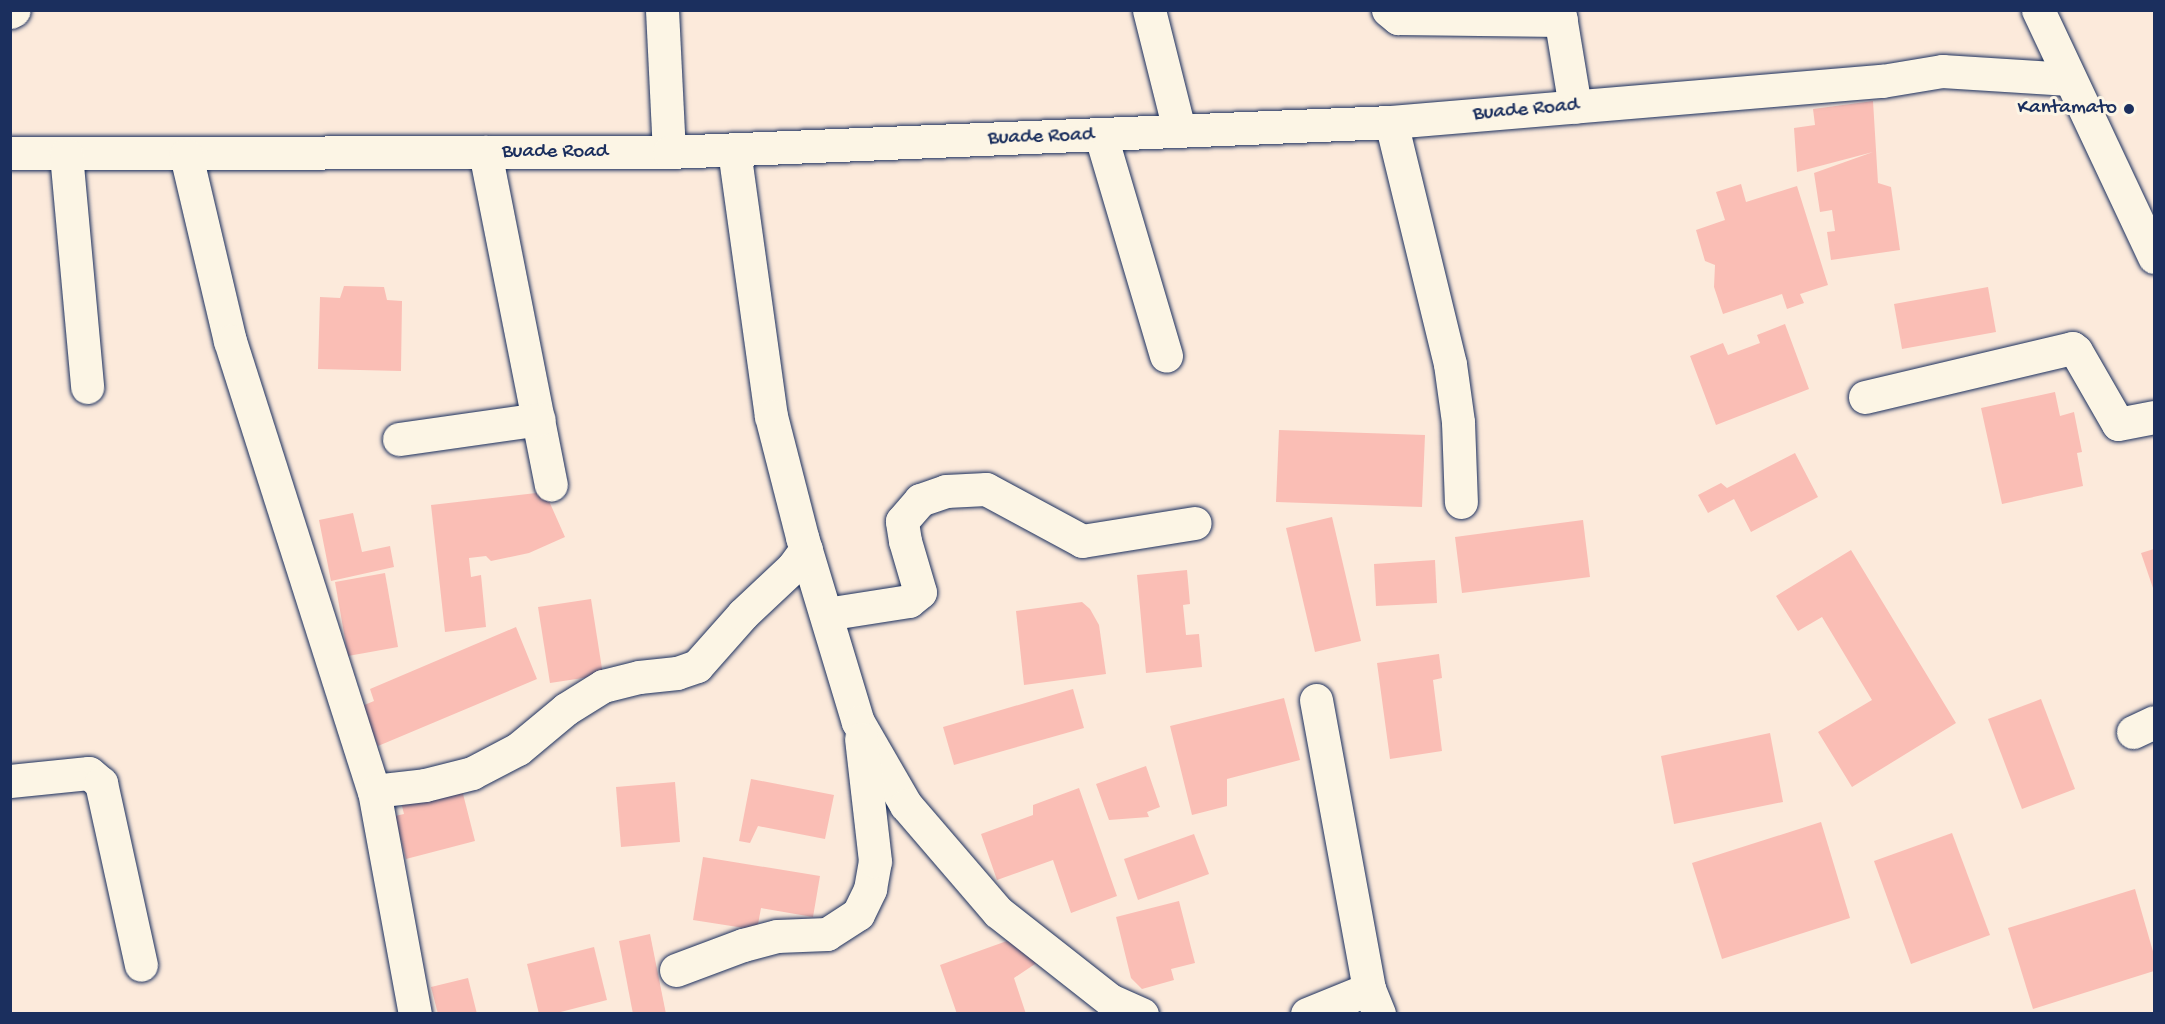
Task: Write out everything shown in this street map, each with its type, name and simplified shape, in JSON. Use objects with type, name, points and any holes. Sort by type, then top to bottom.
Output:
[{"type":"street","points":[[662,10],[669,153]]},
{"type":"street","points":[[1149,10],[1179,129]]},
{"type":"street","points":[[1388,10],[1398,18],[1560,15],[1575,107]]},
{"type":"street","points":[[2038,10],[2154,256]]},
{"type":"street","name":"Buade Road","points":[[10,153],[186,155],[669,153],[1101,136],[1179,129],[1391,122],[1882,81],[1942,71],[2069,79]]},
{"type":"street","points":[[1391,122],[1450,364],[1458,422],[1461,502]]},
{"type":"street","points":[[1101,136],[1166,356]]},
{"type":"street","points":[[676,970],[743,945],[777,936],[827,934],[858,914],[870,888],[875,861],[858,722],[806,549],[771,416],[734,150]]},
{"type":"street","points":[[484,153],[551,485]]},
{"type":"street","points":[[66,154],[87,387]]},
{"type":"street","points":[[186,155],[230,341],[374,791],[415,1014]]},
{"type":"street","points":[[1865,397],[2072,348],[2076,351],[2118,424],[2154,417]]},
{"type":"street","points":[[399,439],[538,419]]},
{"type":"street","points":[[826,614],[909,601],[920,592],[905,541],[902,521],[920,500],[946,491],[986,489],[1082,541],[1195,523]]},
{"type":"street","points":[[374,791],[425,785],[472,773],[518,749],[566,709],[603,686],[639,677],[677,673],[697,666],[743,614],[793,567],[806,549]]},
{"type":"street","points":[[1307,1014],[1374,1001],[1316,700]]},
{"type":"street","points":[[858,722],[906,805],[998,912],[1110,1000],[1142,1014]]},
{"type":"street","points":[[10,781],[89,772],[101,783],[141,965]]},
{"type":"building","points":[[1873,101],[1878,183],[1891,187],[1900,250],[1831,260],[1827,232],[1835,231],[1832,210],[1820,212],[1814,173],[1873,152],[1797,172],[1794,128],[1815,125],[1813,109]]},
{"type":"building","points":[[1741,184],[1746,202],[1797,186],[1828,285],[1800,294],[1804,303],[1787,309],[1782,294],[1723,314],[1714,287],[1715,265],[1705,261],[1696,230],[1725,220],[1716,192]]},
{"type":"building","points":[[344,286],[384,287],[387,300],[402,301],[401,371],[318,369],[320,297],[340,298]]},
{"type":"building","points":[[1988,287],[1996,332],[1902,349],[1894,304]]},
{"type":"building","points":[[1785,324],[1809,389],[1716,425],[1690,356],[1723,343],[1728,355],[1760,343],[1757,335]]},
{"type":"building","points":[[2055,392],[2060,416],[2074,412],[2082,452],[2077,453],[2083,486],[2002,504],[1981,408]]},
{"type":"building","points":[[1279,430],[1425,435],[1422,507],[1276,502]]},
{"type":"building","points":[[1795,453],[1818,497],[1751,532],[1734,499],[1708,513],[1698,495],[1721,483],[1727,488]]},
{"type":"building","points":[[545,492],[565,537],[529,553],[491,561],[486,556],[469,558],[471,577],[481,575],[486,627],[445,632],[431,505]]},
{"type":"building","points":[[353,513],[362,552],[390,546],[394,567],[331,581],[319,520]]},
{"type":"building","points":[[1332,517],[1361,641],[1315,652],[1286,528]]},
{"type":"building","points":[[1583,520],[1590,577],[1462,593],[1455,537]]},
{"type":"building","points":[[2154,549],[2154,591],[2141,553]]},
{"type":"building","points":[[1851,550],[1956,723],[1852,787],[1818,732],[1872,700],[1822,617],[1798,631],[1776,596]]},
{"type":"building","points":[[1435,560],[1437,603],[1376,606],[1374,564]]},
{"type":"building","points":[[1187,570],[1190,604],[1183,605],[1186,635],[1199,634],[1202,667],[1146,673],[1137,575]]},
{"type":"building","points":[[385,573],[398,647],[348,656],[335,582]]},
{"type":"building","points":[[591,599],[603,675],[550,683],[538,607]]},
{"type":"building","points":[[1082,602],[1090,609],[1099,625],[1106,674],[1024,685],[1016,611]]},
{"type":"building","points":[[516,627],[537,679],[378,746],[362,706],[374,701],[370,689]]},
{"type":"building","points":[[1439,654],[1442,678],[1433,680],[1442,751],[1390,759],[1377,663]]},
{"type":"building","points":[[1073,689],[1084,728],[954,765],[943,727]]},
{"type":"building","points":[[1284,698],[1300,760],[1227,779],[1227,806],[1192,815],[1170,726]]},
{"type":"building","points":[[2041,699],[2075,789],[2022,809],[1988,719]]},
{"type":"building","points":[[1770,733],[1783,802],[1674,824],[1661,756]]},
{"type":"building","points":[[1146,766],[1160,807],[1147,812],[1149,817],[1109,820],[1096,784]]},
{"type":"building","points":[[751,779],[834,795],[825,839],[758,826],[750,843],[739,841]]},
{"type":"building","points":[[675,782],[680,842],[621,847],[616,787]]},
{"type":"building","points":[[461,786],[475,841],[406,859],[395,816],[404,814],[401,802]]},
{"type":"building","points":[[1079,788],[1117,896],[1071,913],[1053,860],[997,880],[981,834],[1033,815],[1033,805]]},
{"type":"building","points":[[1821,822],[1850,918],[1722,959],[1692,863]]},
{"type":"building","points":[[1952,833],[1990,935],[1911,964],[1874,861]]},
{"type":"building","points":[[1194,834],[1209,874],[1138,900],[1124,859]]},
{"type":"building","points":[[703,857],[820,876],[813,917],[761,908],[757,930],[693,920]]},
{"type":"building","points":[[2135,889],[2154,955],[2154,971],[2033,1009],[2008,928]]},
{"type":"building","points":[[1179,901],[1195,963],[1171,969],[1174,980],[1142,989],[1131,978],[1116,917]]},
{"type":"building","points":[[650,934],[666,1014],[633,1014],[619,941]]},
{"type":"building","points":[[1021,936],[1038,962],[1014,978],[1026,1014],[957,1014],[940,965]]},
{"type":"building","points":[[594,947],[607,1000],[553,1014],[539,1014],[527,964]]},
{"type":"building","points":[[468,978],[477,1014],[438,1014],[431,987]]},
{"type":"place","name":"Kantamato","points":[[2129,109]]}]
